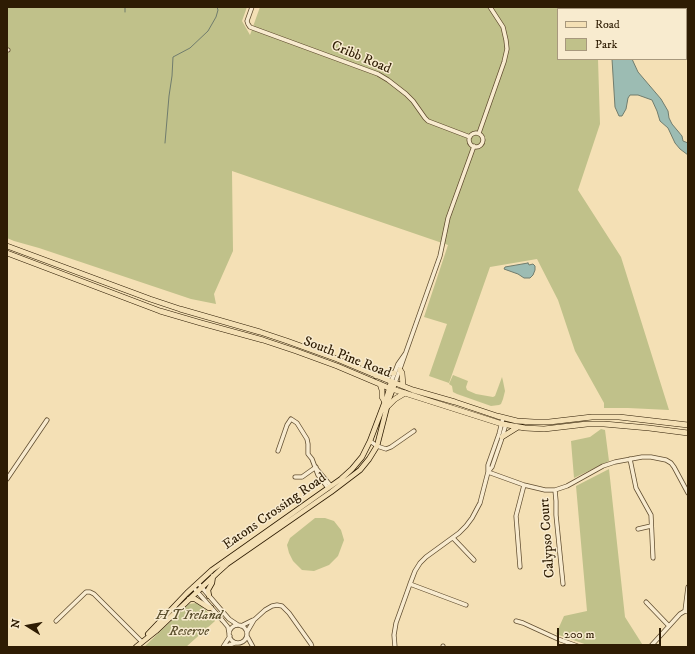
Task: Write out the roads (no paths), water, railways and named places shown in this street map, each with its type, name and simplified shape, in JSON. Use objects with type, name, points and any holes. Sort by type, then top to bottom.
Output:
[{"type":"highway","name":"South Pine Road","points":[[7,246],[180,309],[287,341],[348,363],[376,376],[428,395],[505,418],[527,422],[542,422],[612,417],[686,425]]},
{"type":"highway","name":"South Pine Road","points":[[7,253],[160,311],[263,340],[348,370],[406,394],[504,425],[518,428],[544,429],[587,424],[604,424],[688,433]]},
{"type":"highway","points":[[400,370],[402,374],[403,386]]},
{"type":"highway","points":[[376,376],[382,373],[394,373]]},
{"type":"highway","points":[[380,384],[382,397],[386,404],[406,394]]},
{"type":"highway","points":[[502,437],[518,428]]},
{"type":"main road","points":[[391,388],[393,382]]},
{"type":"main road","name":"Eatons Crossing Road","points":[[136,647],[156,631],[213,576],[232,561],[358,473],[377,446],[391,388]]},
{"type":"main road","name":"Eatons Crossing Road","points":[[142,642],[193,587],[221,563],[348,473],[366,451],[386,404]]},
{"type":"main road","points":[[209,596],[208,590],[212,583],[213,576]]},
{"type":"main road","points":[[189,600],[195,599],[211,608]]},
{"type":"street","name":"Cribb Road","points":[[252,7],[247,21],[250,27],[381,76],[406,94],[428,121],[470,137]]},
{"type":"street","points":[[479,133],[504,62],[507,49],[506,35],[503,27],[490,7]]},
{"type":"street","points":[[474,146],[471,143],[470,137],[475,133],[479,133]]},
{"type":"street","points":[[474,146],[479,146],[482,143],[483,138],[479,133]]},
{"type":"street","points":[[393,382],[400,370],[439,262],[448,218],[474,146]]},
{"type":"street","points":[[393,382],[394,373],[405,353]]},
{"type":"street","points":[[488,472],[491,469],[502,437],[505,418]]},
{"type":"street","points":[[278,451],[287,425],[291,419],[297,423],[308,441],[308,454],[316,467],[318,475],[330,487]]},
{"type":"street","points":[[7,479],[9,473],[47,420]]},
{"type":"street","points":[[395,647],[394,635],[396,623],[415,571],[426,557],[453,538],[466,526],[477,510],[488,472],[488,465],[504,425]]},
{"type":"street","points":[[370,442],[386,449],[414,431]]},
{"type":"street","points":[[488,472],[524,485],[546,490],[555,490],[567,486],[603,466],[630,459],[651,457],[666,460],[674,467],[688,493]]},
{"type":"street","points":[[630,459],[636,488],[651,514],[653,558]]},
{"type":"street","points":[[295,477],[302,477],[316,467]]},
{"type":"street","points":[[520,567],[516,516],[524,485]]},
{"type":"street","name":"Calypso Court","points":[[555,490],[556,522],[563,584]]},
{"type":"street","points":[[638,529],[652,526]]},
{"type":"street","points":[[453,538],[474,560]]},
{"type":"street","points":[[198,583],[229,619],[246,629],[253,647]]},
{"type":"street","points":[[410,584],[466,605]]},
{"type":"street","points":[[193,587],[228,627],[231,639],[243,647]]},
{"type":"street","points":[[650,647],[680,614],[686,612],[688,587]]},
{"type":"street","points":[[56,621],[86,592],[90,592],[94,594],[142,642]]},
{"type":"street","points":[[646,602],[669,626]]},
{"type":"street","points":[[224,647],[241,643],[245,640],[254,620],[267,608],[278,605],[282,606],[288,612],[312,647]]},
{"type":"street","points":[[224,647],[231,628],[254,620]]},
{"type":"street","points":[[516,621],[523,622],[558,639],[580,647]]},
{"type":"water","points":[[612,60],[632,60],[638,72],[661,99],[668,111],[672,124],[682,136],[683,141],[688,143],[688,155],[675,143],[668,128],[660,121],[652,100],[638,95],[630,95],[626,109],[622,116],[619,116],[615,107]]},
{"type":"water","points":[[528,263],[529,265],[533,264],[535,266],[533,275],[530,278],[524,278],[504,269],[505,267]]},
{"type":"waterway","points":[[125,7],[125,12]]},
{"type":"waterway","points":[[165,143],[173,57],[190,48],[208,31],[216,17],[218,10],[217,7]]},
{"type":"park label","name":"H T Ireland Reserve","points":[[189,624]]}]
